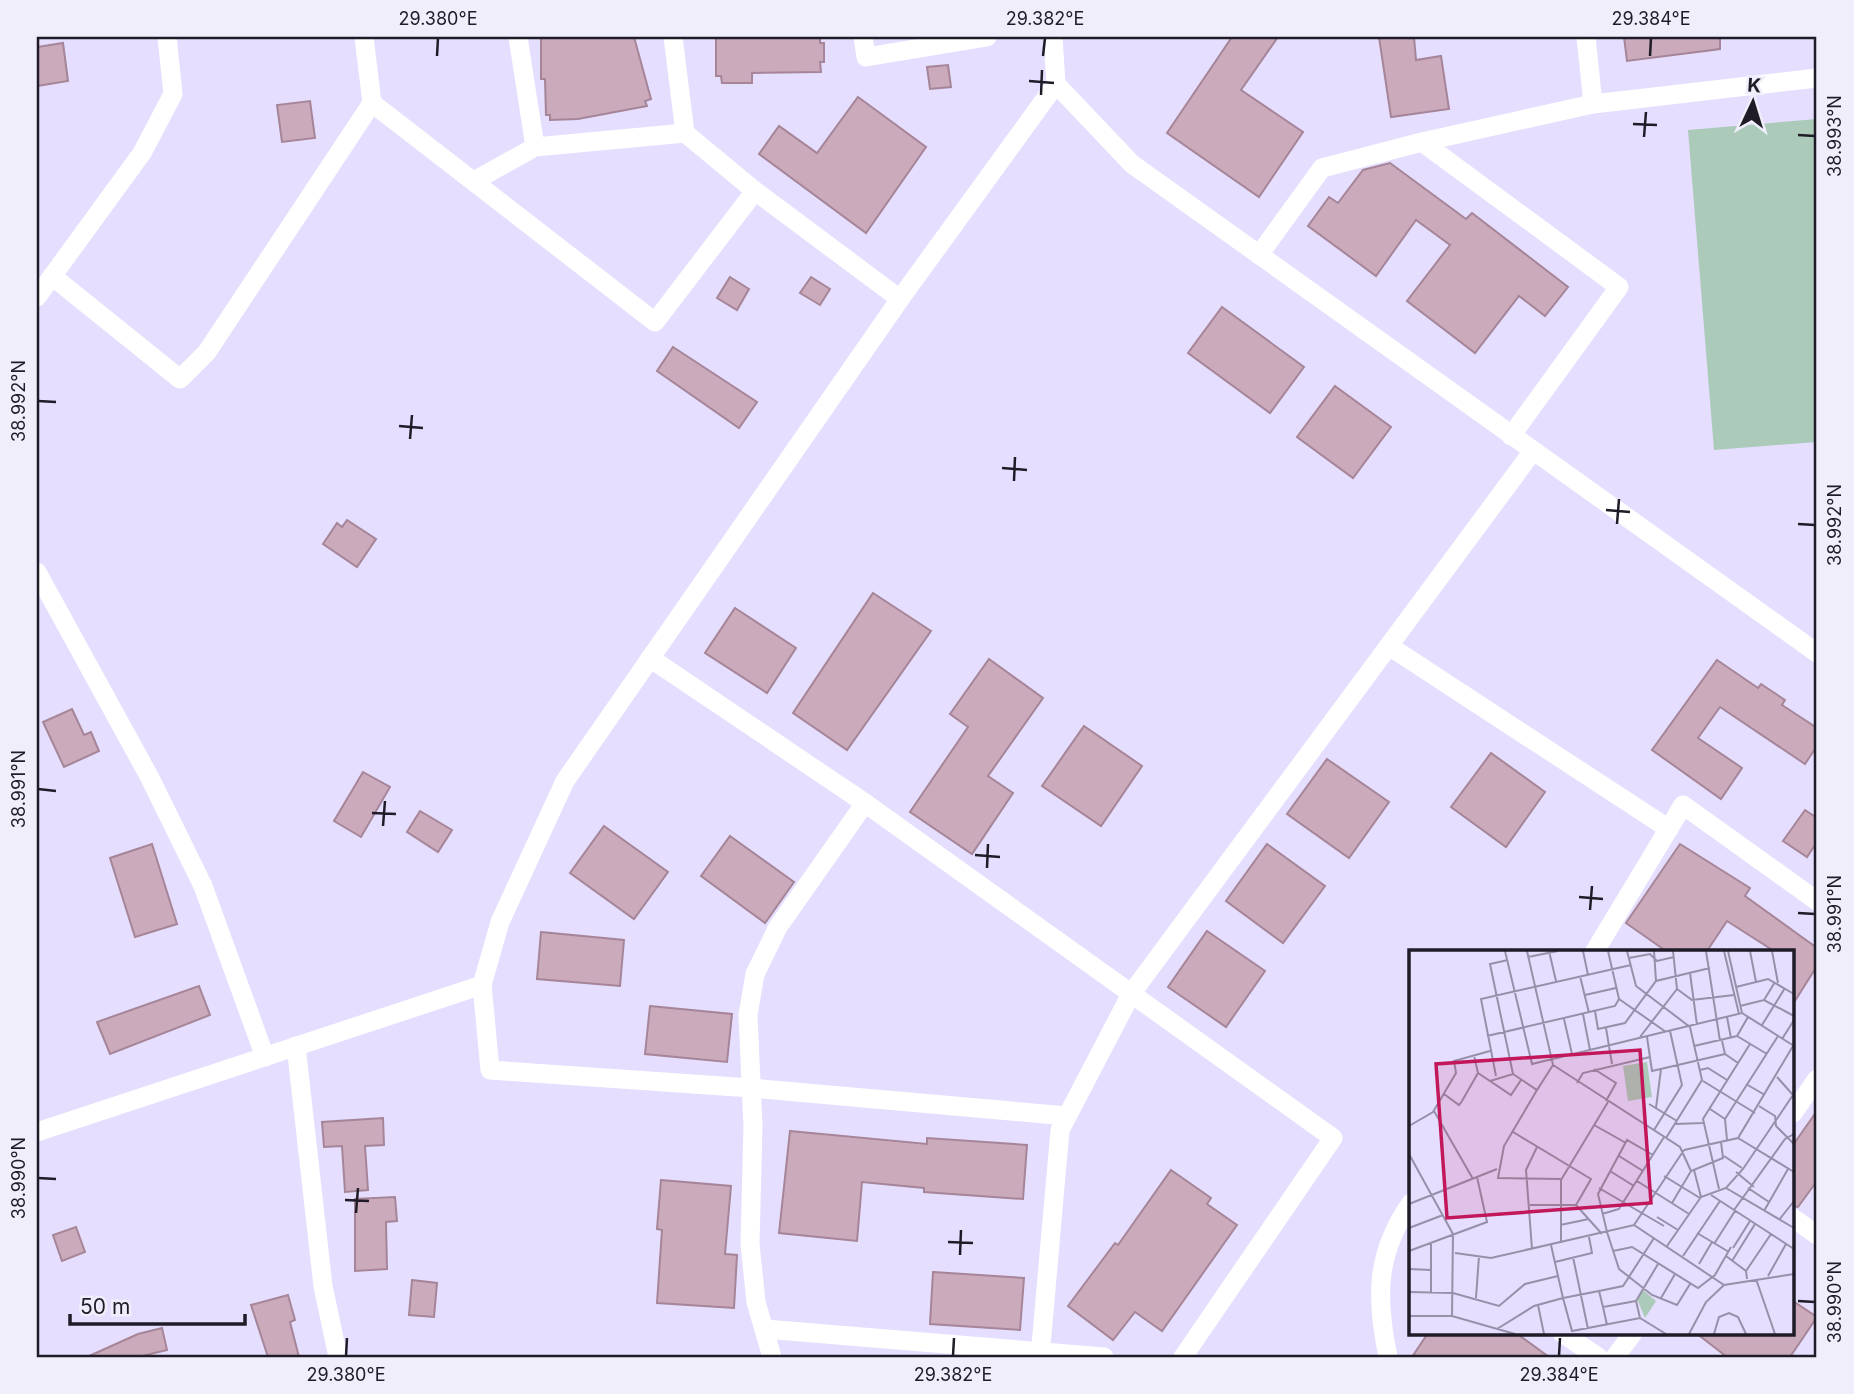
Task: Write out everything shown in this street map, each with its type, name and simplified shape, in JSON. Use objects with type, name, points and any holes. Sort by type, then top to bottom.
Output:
[{"type":"street","points":[[37,297],[142,153],[173,94],[167,37]]},
{"type":"street","points":[[52,276],[180,379],[207,352],[372,103],[364,37]]},
{"type":"street","points":[[518,37],[535,147]]},
{"type":"street","points":[[673,37],[685,133],[755,191],[900,299]]},
{"type":"street","points":[[863,37],[866,57],[987,37]]},
{"type":"street","points":[[1053,37],[1056,84],[900,299],[565,781],[500,922],[482,985],[490,1070],[751,1088],[1067,1116]]},
{"type":"street","points":[[1586,37],[1593,104]]},
{"type":"street","points":[[1259,255],[1322,168],[1422,142],[1593,104],[1817,78]]},
{"type":"street","points":[[1056,84],[1132,164],[1817,653]]},
{"type":"street","points":[[372,103],[655,321],[755,191]]},
{"type":"street","points":[[474,181],[535,147],[685,133]]},
{"type":"street","points":[[1422,142],[1619,287],[1511,436]]},
{"type":"street","points":[[1040,1355],[1060,1130],[1131,994],[1533,451]]},
{"type":"street","points":[[37,572],[150,778],[203,886],[265,1057]]},
{"type":"street","points":[[1389,646],[1669,828]]},
{"type":"street","points":[[650,658],[865,803],[1333,1138],[1183,1357]]},
{"type":"street","points":[[772,1357],[756,1302],[750,1244],[751,1088],[748,1016],[755,974],[778,928],[865,803]]},
{"type":"street","points":[[1598,950],[1683,805],[1817,901]]},
{"type":"street","points":[[37,1132],[482,985]]},
{"type":"street","points":[[296,1046],[323,1286],[338,1357]]},
{"type":"street","points":[[1794,1111],[1806,1085]]},
{"type":"street","points":[[1794,1218],[1817,1236]]},
{"type":"street","points":[[1388,1357],[1379,1313],[1381,1273],[1405,1225]]},
{"type":"street","points":[[765,1329],[1040,1355],[1104,1357]]},
{"type":"street","points":[[1564,1334],[1598,1357]]},
{"type":"street","points":[[1615,1357],[1632,1334]]},
{"type":"green space","points":[[1817,119],[1817,442],[1714,450],[1688,130]]},
{"type":"building","points":[[541,37],[634,37],[651,99],[645,101],[647,106],[578,119],[550,120],[550,115],[546,115],[545,79],[541,79]]},
{"type":"building","points":[[716,37],[820,37],[820,43],[824,43],[824,62],[820,62],[821,72],[752,73],[752,83],[722,83],[721,76],[716,76]]},
{"type":"building","points":[[1232,37],[1278,37],[1241,90],[1303,132],[1259,197],[1167,133]]},
{"type":"building","points":[[1379,37],[1414,37],[1416,60],[1441,56],[1449,109],[1391,117]]},
{"type":"building","points":[[1624,37],[1720,37],[1720,49],[1627,61]]},
{"type":"building","points":[[63,43],[68,81],[37,86],[37,47]]},
{"type":"building","points":[[948,65],[951,87],[930,89],[927,67]]},
{"type":"building","points":[[858,97],[926,147],[866,233],[759,154],[779,126],[817,153]]},
{"type":"building","points":[[310,101],[315,138],[282,142],[277,105]]},
{"type":"building","points":[[1390,163],[1466,219],[1472,213],[1568,287],[1545,316],[1519,296],[1475,353],[1407,301],[1450,245],[1416,220],[1376,276],[1308,226],[1329,197],[1338,203],[1363,170]]},
{"type":"building","points":[[730,277],[749,289],[737,310],[717,298]]},
{"type":"building","points":[[811,277],[830,289],[820,305],[800,293]]},
{"type":"building","points":[[1222,307],[1304,367],[1270,413],[1188,353]]},
{"type":"building","points":[[673,347],[757,402],[739,428],[657,371]]},
{"type":"building","points":[[1335,386],[1391,427],[1353,478],[1297,437]]},
{"type":"building","points":[[347,520],[376,539],[357,567],[323,544],[337,523],[342,527]]},
{"type":"building","points":[[873,593],[931,631],[847,750],[793,713]]},
{"type":"building","points":[[735,608],[796,648],[767,693],[705,653]]},
{"type":"building","points":[[989,659],[1043,698],[988,776],[1013,793],[972,854],[910,812],[968,727],[950,714]]},
{"type":"building","points":[[1717,660],[1758,688],[1761,684],[1785,700],[1782,705],[1817,728],[1817,746],[1805,764],[1720,707],[1698,738],[1742,768],[1721,799],[1652,750]]},
{"type":"building","points":[[72,709],[84,735],[91,732],[99,751],[64,767],[43,722]]},
{"type":"building","points":[[1084,726],[1142,766],[1101,826],[1042,786]]},
{"type":"building","points":[[1491,753],[1545,792],[1506,847],[1451,807]]},
{"type":"building","points":[[1327,759],[1389,802],[1349,858],[1287,814]]},
{"type":"building","points":[[363,772],[390,787],[361,837],[334,821]]},
{"type":"building","points":[[1805,810],[1817,818],[1817,842],[1807,857],[1783,841]]},
{"type":"building","points":[[420,811],[452,830],[438,852],[407,832]]},
{"type":"building","points":[[604,826],[668,872],[634,919],[570,873]]},
{"type":"building","points":[[730,836],[794,882],[765,923],[701,876]]},
{"type":"building","points":[[152,844],[177,924],[135,937],[110,858]]},
{"type":"building","points":[[1267,844],[1325,886],[1283,943],[1226,901]]},
{"type":"building","points":[[1680,844],[1750,888],[1745,896],[1817,948],[1817,966],[1794,1002],[1794,950],[1772,950],[1727,921],[1708,950],[1665,950],[1626,923]]},
{"type":"building","points":[[1207,931],[1265,971],[1226,1027],[1168,987]]},
{"type":"building","points":[[541,932],[624,940],[620,986],[537,979]]},
{"type":"building","points":[[199,986],[210,1015],[110,1054],[97,1022]]},
{"type":"building","points":[[650,1006],[732,1014],[727,1062],[645,1054]]},
{"type":"building","points":[[1817,1111],[1817,1181],[1798,1207],[1794,1206],[1794,1144]]},
{"type":"building","points":[[383,1118],[384,1145],[365,1146],[368,1190],[345,1192],[342,1146],[324,1147],[322,1122]]},
{"type":"building","points":[[790,1131],[927,1144],[927,1138],[1027,1145],[1023,1199],[924,1192],[924,1188],[862,1182],[857,1241],[779,1233]]},
{"type":"building","points":[[1171,1170],[1211,1198],[1207,1204],[1237,1225],[1162,1331],[1135,1312],[1113,1340],[1068,1306],[1115,1243],[1118,1245]]},
{"type":"building","points":[[661,1180],[731,1186],[725,1254],[737,1255],[734,1308],[657,1303],[662,1230],[657,1229]]},
{"type":"building","points":[[395,1197],[397,1221],[386,1222],[387,1269],[355,1271],[355,1199]]},
{"type":"building","points":[[76,1227],[85,1252],[62,1261],[53,1235]]},
{"type":"building","points":[[933,1272],[1024,1278],[1020,1330],[930,1324]]},
{"type":"building","points":[[412,1280],[437,1283],[434,1317],[409,1315]]},
{"type":"building","points":[[288,1295],[295,1320],[290,1322],[299,1357],[268,1357],[251,1305]]},
{"type":"building","points":[[1794,1302],[1817,1317],[1790,1357],[1727,1357],[1697,1334],[1794,1334]]},
{"type":"building","points":[[162,1328],[167,1350],[138,1357],[87,1357],[138,1334]]},
{"type":"building","points":[[1427,1334],[1517,1334],[1549,1357],[1412,1357]]}]
